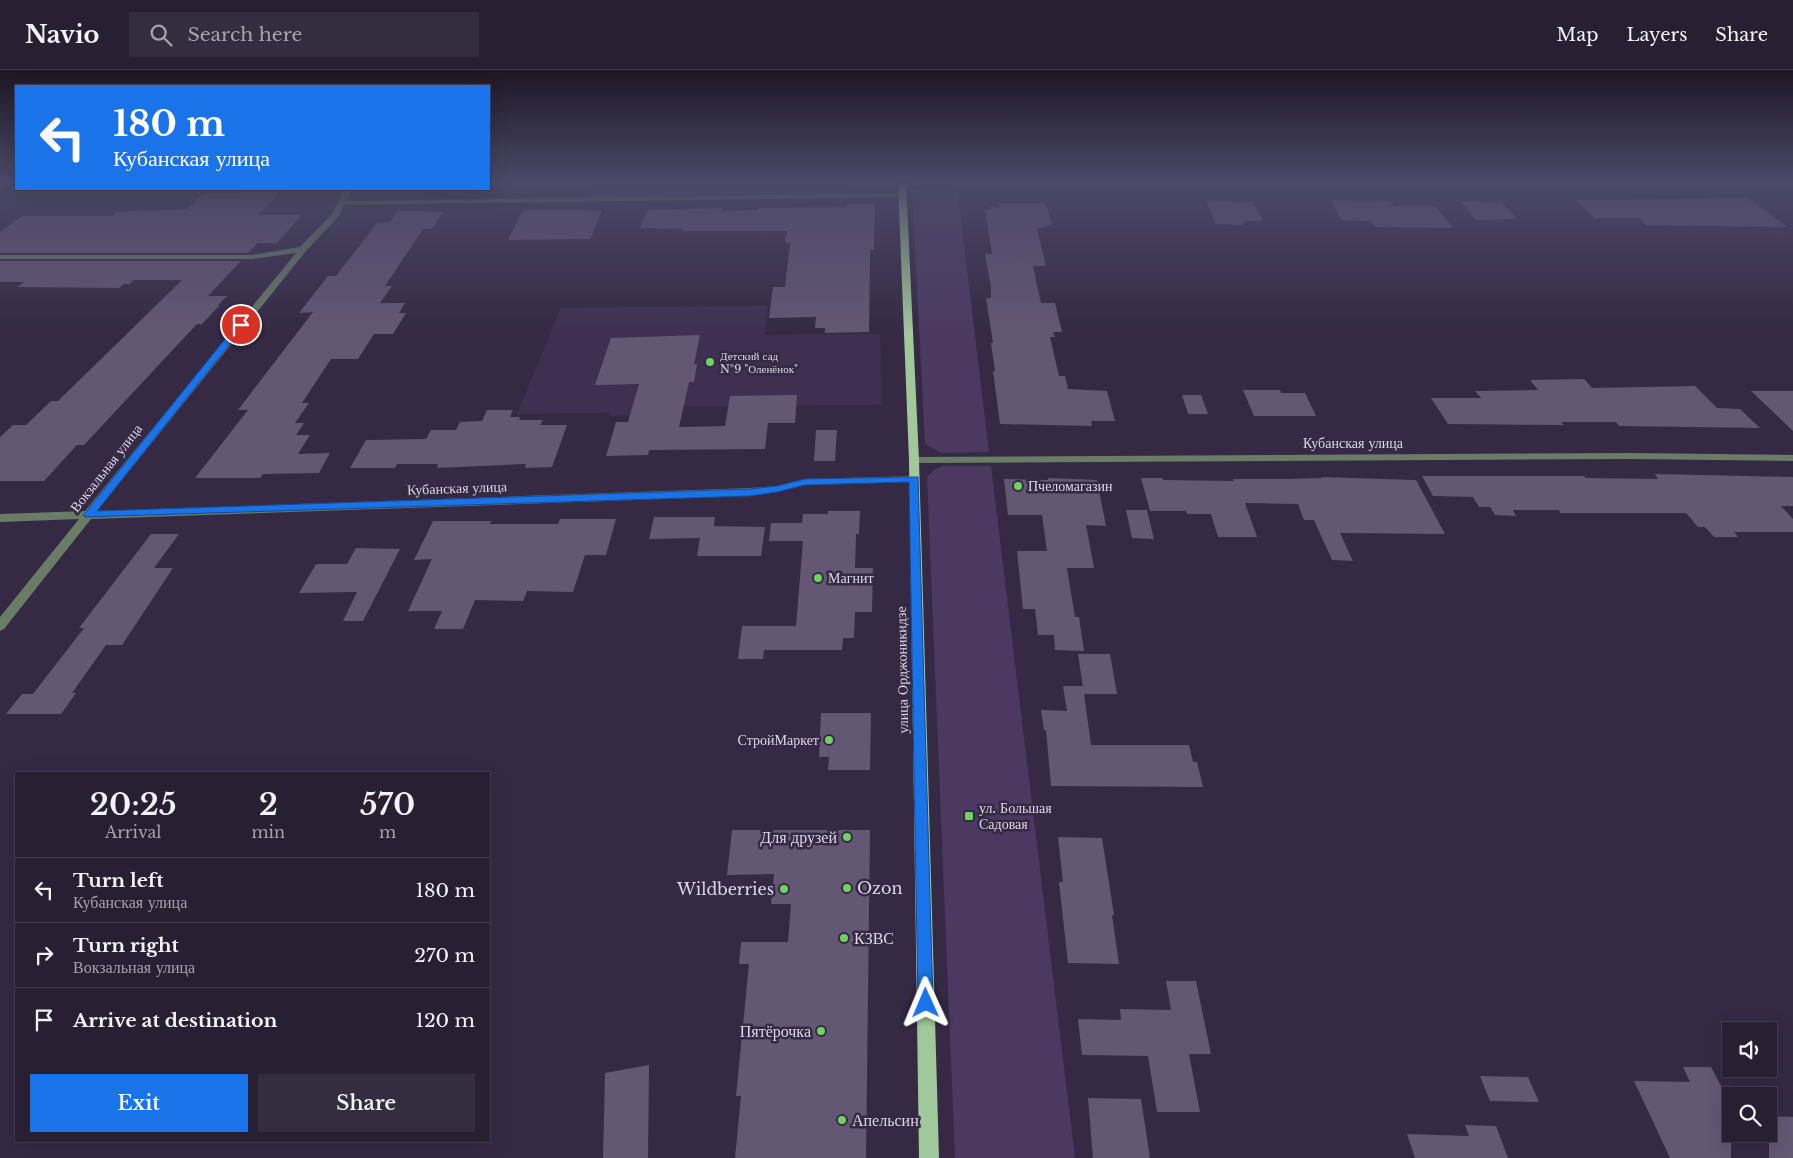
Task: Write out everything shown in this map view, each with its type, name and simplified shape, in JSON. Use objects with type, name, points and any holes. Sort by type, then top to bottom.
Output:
[{"type":"main road","name":"улица Орджоникидзе","points":[[904,233],[914,460],[929,1158]]},
{"type":"street","name":"Вокзальная улица","points":[[0,626],[154,430],[318,233]]},
{"type":"street","points":[[0,257],[252,257],[303,249]]},
{"type":"street","name":"Кубанская улица","points":[[914,460],[1619,456],[1793,458]]},
{"type":"street","name":"Кубанская улица","points":[[0,518],[750,492],[777,489],[805,482],[914,479]]},
{"type":"shaded area","points":[[914,233],[963,233],[989,452],[941,453],[925,444]]},
{"type":"shaded area","name":"Детский сад №9 \"Оленёнок\"","points":[[768,306],[765,335],[880,334],[882,405],[643,407],[641,415],[609,416],[610,413],[517,414],[561,308]]},
{"type":"shaded area","points":[[943,466],[991,466],[1075,1158],[955,1158],[927,477],[934,470]]},
{"type":"building","points":[[0,233],[286,233],[277,243],[258,243],[248,253],[0,253]]},
{"type":"building","points":[[369,233],[420,233],[385,286],[392,286],[380,303],[405,303],[399,313],[406,313],[393,334],[374,334],[358,359],[331,359],[302,403],[309,403],[295,423],[304,423],[296,435],[310,435],[298,454],[330,453],[319,473],[263,474],[260,478],[195,478],[248,410],[238,410],[313,312],[299,313],[328,276],[336,276]]},
{"type":"building","points":[[512,233],[593,233],[590,239],[508,240]]},
{"type":"building","points":[[787,233],[874,233],[874,250],[870,250],[869,332],[825,333],[825,328],[815,328],[816,317],[769,318],[773,287],[785,287],[790,243],[785,243]]},
{"type":"building","points":[[989,233],[1038,233],[1046,266],[1033,266],[1041,303],[1055,303],[1062,332],[1053,332],[1055,337],[1050,337],[1059,376],[1065,376],[1068,389],[1107,391],[1115,421],[1091,421],[1092,426],[1000,424],[993,371],[995,371],[991,343],[993,343],[986,298],[991,298],[991,287],[985,254],[992,254]]},
{"type":"building","points":[[0,261],[241,261],[208,296],[227,296],[218,305],[220,305],[202,324],[197,324],[84,445],[77,445],[44,481],[0,481],[0,437],[13,425],[26,425],[51,401],[58,401],[182,280],[133,280],[130,284],[124,284],[119,288],[17,287],[24,282],[0,282]]},
{"type":"building","points":[[700,335],[694,364],[697,364],[694,382],[689,382],[679,427],[725,426],[730,396],[797,395],[795,423],[768,423],[765,449],[649,450],[648,455],[606,456],[616,422],[628,422],[639,384],[595,385],[611,338]]},
{"type":"building","points":[[1584,379],[1592,388],[1695,386],[1717,408],[1740,409],[1760,428],[1619,426],[1616,422],[1561,422],[1564,425],[1448,424],[1431,398],[1481,398],[1475,391],[1538,390],[1530,380]]},
{"type":"building","points":[[1243,390],[1280,390],[1281,393],[1305,393],[1316,416],[1254,416]]},
{"type":"building","points":[[1751,391],[1793,391],[1793,431]]},
{"type":"building","points":[[1182,395],[1201,395],[1208,414],[1188,414]]},
{"type":"building","points":[[487,410],[513,410],[510,417],[520,417],[519,420],[543,420],[540,425],[567,425],[552,467],[525,468],[526,464],[437,468],[438,464],[397,464],[395,468],[350,468],[366,440],[426,439],[431,430],[456,430],[460,422],[482,421]]},
{"type":"building","points":[[816,430],[837,430],[835,461],[814,461]]},
{"type":"building","points":[[1655,474],[1793,477],[1793,506],[1781,506],[1793,519],[1793,532],[1734,532],[1738,537],[1714,537],[1705,527],[1698,527],[1686,513],[1560,513],[1559,510],[1513,510],[1516,516],[1495,515],[1490,507],[1479,507],[1473,497],[1433,496],[1422,476],[1584,476],[1586,478],[1658,479]]},
{"type":"building","points":[[1321,477],[1416,480],[1445,534],[1340,533],[1353,561],[1332,560],[1314,520],[1304,520],[1298,504],[1245,503],[1257,537],[1218,537],[1211,514],[1187,514],[1186,511],[1150,511],[1141,478],[1234,481],[1233,479]]},
{"type":"building","points":[[1048,478],[1097,480],[1106,526],[1086,525],[1094,568],[1067,568],[1075,617],[1079,617],[1084,651],[1055,650],[1054,635],[1038,635],[1035,609],[1023,609],[1017,551],[1047,551],[1042,515],[1008,515],[1004,479],[1048,480]]},
{"type":"building","points":[[1126,510],[1147,510],[1154,539],[1132,538]]},
{"type":"building","points":[[828,511],[860,511],[859,534],[856,534],[855,568],[873,568],[872,612],[855,612],[854,638],[843,638],[842,650],[764,650],[763,659],[738,659],[742,626],[796,626],[803,541],[769,541],[771,523],[802,523],[803,514],[828,514]]},
{"type":"building","points":[[654,517],[715,517],[714,526],[765,527],[761,556],[697,556],[700,538],[649,539]]},
{"type":"building","points":[[560,519],[616,519],[606,555],[585,555],[573,592],[527,591],[523,601],[475,600],[463,629],[434,629],[442,611],[408,611],[432,559],[414,560],[433,521],[491,521],[490,524],[558,524]]},
{"type":"building","points":[[151,534],[179,534],[154,568],[173,568],[122,645],[106,645],[72,693],[76,693],[61,714],[6,714],[22,694],[33,694],[84,628],[79,628]]},
{"type":"building","points":[[356,548],[400,549],[363,621],[343,621],[357,592],[299,593],[316,564],[347,564]]},
{"type":"building","points":[[1078,654],[1110,654],[1117,694],[1084,694]]},
{"type":"building","points":[[1063,686],[1083,686],[1091,745],[1189,745],[1193,762],[1197,762],[1203,787],[1051,786],[1046,730],[1044,730],[1041,710],[1067,711]]},
{"type":"building","points":[[821,713],[871,713],[870,770],[828,770],[829,757],[819,757]]},
{"type":"building","points":[[732,830],[870,830],[866,1158],[735,1158],[741,1096],[736,1096],[749,964],[739,964],[741,942],[788,942],[791,904],[771,904],[774,874],[727,875]]},
{"type":"building","points":[[1058,837],[1102,838],[1114,915],[1112,915],[1119,964],[1068,963],[1059,882],[1063,882]]},
{"type":"building","points":[[1166,981],[1196,981],[1211,1054],[1189,1054],[1200,1112],[1157,1112],[1148,1056],[1082,1055],[1078,1019],[1121,1020],[1120,1009],[1171,1010]]},
{"type":"building","points":[[649,1065],[648,1158],[603,1158],[605,1073]]},
{"type":"building","points":[[1683,1067],[1711,1067],[1722,1088],[1722,1142],[1731,1142],[1731,1158],[1670,1158],[1634,1081],[1690,1082]]},
{"type":"building","points":[[1480,1076],[1528,1077],[1539,1102],[1490,1101]]},
{"type":"building","points":[[1088,1098],[1141,1099],[1150,1158],[1093,1158]]},
{"type":"building","points":[[1777,1116],[1793,1117],[1793,1158],[1769,1158],[1769,1142],[1777,1142]]},
{"type":"building","points":[[1465,1125],[1496,1126],[1508,1158],[1415,1158],[1407,1134],[1469,1136]]},
{"type":"place","name":"Детский сад №9 \"Оленёнок\"","points":[[710,362]]},
{"type":"place","name":"Пчеломагазин","points":[[1018,486]]},
{"type":"place","name":"Магнит","points":[[818,578]]},
{"type":"place","name":"СтройМаркет","points":[[829,740]]},
{"type":"place","name":"ул. Большая Садовая","points":[[969,816]]},
{"type":"place","name":"Для друзей","points":[[847,837]]},
{"type":"place","name":"Ozon","points":[[847,888]]},
{"type":"place","name":"Wildberries","points":[[784,889]]},
{"type":"place","name":"КЗВС","points":[[844,938]]},
{"type":"place","name":"Пятёрочка","points":[[821,1031]]},
{"type":"place","name":"Апельсин","points":[[842,1120]]},
{"type":"route","points":[[241,325],[154,430],[88,515],[750,492],[777,489],[805,482],[914,479],[926,1003]]}]
